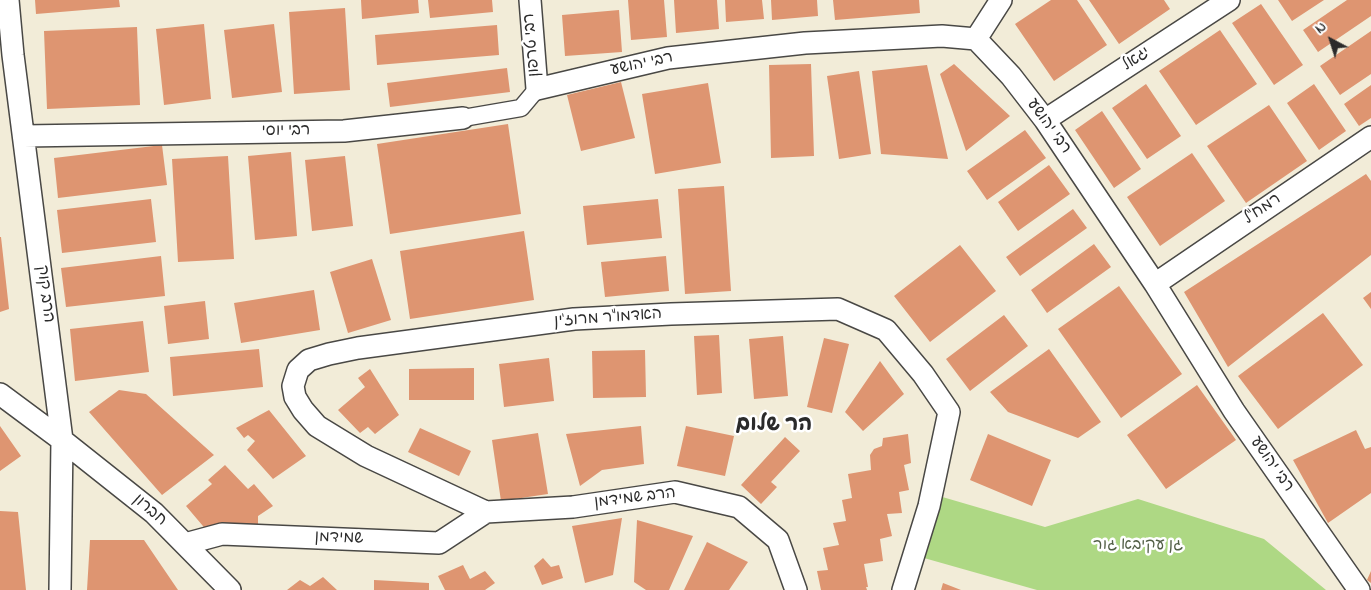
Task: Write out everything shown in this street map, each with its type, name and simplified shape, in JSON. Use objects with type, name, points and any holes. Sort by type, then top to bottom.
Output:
[{"type":"street","name":"הרב קוק","points":[[8,0],[6,55],[24,136],[62,440],[60,590]]},
{"type":"street","name":"רבי טרפון","points":[[530,0],[537,90]]},
{"type":"street","points":[[976,39],[1001,0]]},
{"type":"street","name":"יגאל","points":[[1045,120],[1229,0]]},
{"type":"street","name":"רבי יהושע","points":[[537,90],[668,58],[814,43],[942,36],[976,39],[1011,76],[1045,120],[1155,284],[1234,412],[1359,590]]},
{"type":"street","name":"רבי יוסי","points":[[24,136],[344,131],[463,118],[521,108],[537,90]]},
{"type":"street","name":"רמח\"ל","points":[[1155,284],[1371,137]]},
{"type":"street","name":"האדמו\"ר מרוז'ין","points":[[486,512],[366,456],[317,426],[295,397],[293,386],[298,370],[309,360],[358,348],[574,319],[838,309],[886,330],[923,374],[949,412],[929,506],[903,590]]},
{"type":"street","name":"חברון","points":[[0,394],[62,440],[154,513],[230,590]]},
{"type":"street","name":"הרב שמידמן","points":[[486,512],[573,507],[675,492],[739,506],[778,540],[796,590]]},
{"type":"street","name":"שמידמן","points":[[184,544],[222,534],[439,543],[486,512]]},
{"type":"green space","name":"גן עקיבא גור","points":[[939,496],[1045,527],[1138,499],[1264,539],[1326,590],[1037,590],[924,558]]},
{"type":"building","points":[[35,0],[119,0],[120,7],[36,14]]},
{"type":"building","points":[[361,0],[418,0],[419,13],[362,19]]},
{"type":"building","points":[[428,0],[492,0],[493,12],[430,18]]},
{"type":"building","points":[[628,0],[664,0],[667,37],[631,40]]},
{"type":"building","points":[[674,0],[717,0],[719,29],[676,33]]},
{"type":"building","points":[[725,0],[762,0],[764,19],[726,22]]},
{"type":"building","points":[[771,0],[817,0],[818,16],[772,20]]},
{"type":"building","points":[[833,0],[919,0],[920,13],[835,20]]},
{"type":"building","points":[[1051,0],[1077,0],[1107,45],[1054,81],[1015,24]]},
{"type":"building","points":[[1089,0],[1164,0],[1170,9],[1119,44]]},
{"type":"building","points":[[1278,0],[1324,0],[1292,21]]},
{"type":"building","points":[[1347,0],[1371,0],[1371,16],[1318,52],[1303,30]]},
{"type":"building","points":[[1261,4],[1303,65],[1274,85],[1232,23]]},
{"type":"building","points":[[345,8],[350,90],[294,94],[289,12]]},
{"type":"building","points":[[619,10],[622,52],[565,56],[562,15]]},
{"type":"building","points":[[204,24],[211,99],[164,105],[156,29]]},
{"type":"building","points":[[274,24],[282,92],[232,98],[224,30]]},
{"type":"building","points":[[497,25],[499,55],[377,65],[375,35]]},
{"type":"building","points":[[137,27],[140,105],[47,109],[44,31]]},
{"type":"building","points":[[1220,30],[1257,84],[1196,125],[1159,71]]},
{"type":"building","points":[[1371,31],[1371,74],[1340,95],[1320,66]]},
{"type":"building","points":[[811,64],[814,156],[771,158],[769,65]]},
{"type":"building","points":[[954,64],[1010,116],[966,151],[940,74]]},
{"type":"building","points":[[927,65],[948,159],[881,154],[872,71]]},
{"type":"building","points":[[507,68],[510,92],[390,107],[387,83]]},
{"type":"building","points":[[859,71],[871,154],[839,159],[827,76]]},
{"type":"building","points":[[621,82],[635,138],[581,151],[567,95]]},
{"type":"building","points":[[708,83],[721,163],[655,174],[642,94]]},
{"type":"building","points":[[1146,84],[1181,136],[1147,159],[1112,108]]},
{"type":"building","points":[[1314,84],[1346,131],[1319,150],[1287,103]]},
{"type":"building","points":[[1371,85],[1371,118],[1359,126],[1344,104]]},
{"type":"building","points":[[1269,105],[1307,161],[1246,203],[1207,146]]},
{"type":"building","points":[[1102,111],[1141,169],[1114,188],[1075,130]]},
{"type":"building","points":[[508,124],[521,214],[390,234],[377,144]]},
{"type":"building","points":[[1025,130],[1046,158],[987,200],[967,171]]},
{"type":"building","points":[[162,145],[167,185],[58,198],[54,158]]},
{"type":"building","points":[[291,152],[297,236],[255,240],[248,156]]},
{"type":"building","points":[[1192,153],[1225,201],[1160,246],[1127,197]]},
{"type":"building","points":[[228,156],[234,259],[178,262],[172,159]]},
{"type":"building","points":[[345,156],[353,226],[312,231],[305,160]]},
{"type":"building","points":[[1049,165],[1070,194],[1018,231],[998,202]]},
{"type":"building","points":[[1366,174],[1371,181],[1371,255],[1228,367],[1184,292]]},
{"type":"building","points":[[724,186],[731,291],[685,294],[678,189]]},
{"type":"building","points":[[151,199],[156,242],[62,253],[57,210]]},
{"type":"building","points":[[658,199],[662,238],[587,245],[583,206]]},
{"type":"building","points":[[1073,209],[1087,228],[1020,276],[1006,257]]},
{"type":"building","points":[[524,231],[534,300],[410,319],[400,251]]},
{"type":"building","points":[[0,237],[9,309],[0,312]]},
{"type":"building","points":[[1094,244],[1111,267],[1047,313],[1031,290]]},
{"type":"building","points":[[960,245],[996,291],[930,342],[894,296]]},
{"type":"building","points":[[161,256],[165,296],[66,307],[61,268]]},
{"type":"building","points":[[666,256],[669,291],[605,297],[601,262]]},
{"type":"building","points":[[372,259],[391,320],[348,333],[330,272]]},
{"type":"building","points":[[1119,286],[1182,374],[1121,418],[1058,329]]},
{"type":"building","points":[[314,290],[320,330],[241,343],[234,303]]},
{"type":"building","points":[[1371,292],[1371,309],[1363,298]]},
{"type":"building","points":[[205,301],[209,339],[168,344],[164,306]]},
{"type":"building","points":[[1323,313],[1363,365],[1278,429],[1238,376]]},
{"type":"building","points":[[1004,315],[1028,346],[970,391],[946,359]]},
{"type":"building","points":[[143,321],[149,372],[75,381],[70,329]]},
{"type":"building","points":[[719,335],[722,393],[697,395],[694,336]]},
{"type":"building","points":[[783,336],[788,396],[754,399],[749,339]]},
{"type":"building","points":[[824,338],[849,344],[832,413],[807,407]]},
{"type":"building","points":[[259,349],[263,387],[173,396],[170,357]]},
{"type":"building","points":[[1049,349],[1101,422],[1078,438],[1008,412],[990,392]]},
{"type":"building","points":[[645,350],[646,397],[593,398],[592,351]]},
{"type":"building","points":[[549,358],[554,401],[504,407],[499,364]]},
{"type":"building","points":[[880,361],[904,394],[863,431],[845,412]]},
{"type":"building","points":[[474,368],[474,400],[409,400],[409,369]]},
{"type":"building","points":[[370,369],[399,415],[375,434],[368,427],[360,433],[338,410],[365,387],[358,378]]},
{"type":"building","points":[[1197,385],[1236,440],[1166,489],[1127,435]]},
{"type":"building","points":[[119,390],[146,394],[214,455],[162,495],[89,412]]},
{"type":"building","points":[[269,410],[306,456],[273,479],[247,450],[255,441],[248,435],[244,438],[236,428]]},
{"type":"building","points":[[0,426],[21,456],[0,471]]},
{"type":"building","points":[[641,426],[644,464],[602,470],[580,486],[566,434]]},
{"type":"building","points":[[686,426],[734,436],[725,476],[677,466]]},
{"type":"building","points":[[420,428],[471,451],[459,476],[408,452]]},
{"type":"building","points":[[1356,430],[1365,449],[1371,447],[1371,493],[1328,523],[1293,460]]},
{"type":"building","points":[[538,433],[548,494],[501,501],[492,440]]},
{"type":"building","points":[[908,434],[911,463],[904,465],[909,490],[899,492],[902,513],[887,514],[892,536],[880,539],[883,561],[864,564],[867,590],[821,590],[817,571],[828,570],[823,548],[839,545],[833,523],[846,521],[842,500],[852,498],[848,474],[871,470],[870,455],[874,449],[882,446],[883,438]]},
{"type":"building","points":[[988,434],[1051,460],[1032,506],[970,480]]},
{"type":"building","points":[[785,437],[800,451],[771,482],[777,487],[761,504],[741,485]]},
{"type":"building","points":[[225,465],[248,489],[254,484],[273,506],[258,516],[258,530],[208,532],[186,506],[212,484],[208,480]]},
{"type":"building","points":[[0,511],[18,512],[26,590],[0,590]]},
{"type":"building","points":[[622,518],[613,575],[585,583],[572,526]]},
{"type":"building","points":[[637,520],[693,536],[669,590],[646,590],[634,582]]},
{"type":"building","points":[[90,540],[144,540],[178,590],[87,590]]},
{"type":"building","points":[[707,542],[748,562],[729,590],[684,590]]},
{"type":"building","points":[[543,558],[551,567],[559,565],[563,578],[542,585],[534,566]]},
{"type":"building","points":[[463,565],[470,579],[485,571],[495,583],[485,590],[445,590],[438,576]]},
{"type":"building","points":[[1371,571],[1371,583],[1367,580]]},
{"type":"building","points":[[323,577],[337,590],[287,590],[300,580],[310,586]]},
{"type":"building","points":[[374,580],[429,583],[429,590],[374,590]]},
{"type":"building","points":[[943,583],[961,590],[941,590]]},
{"type":"district","name":"הר שלום","points":[[774,427]]}]
